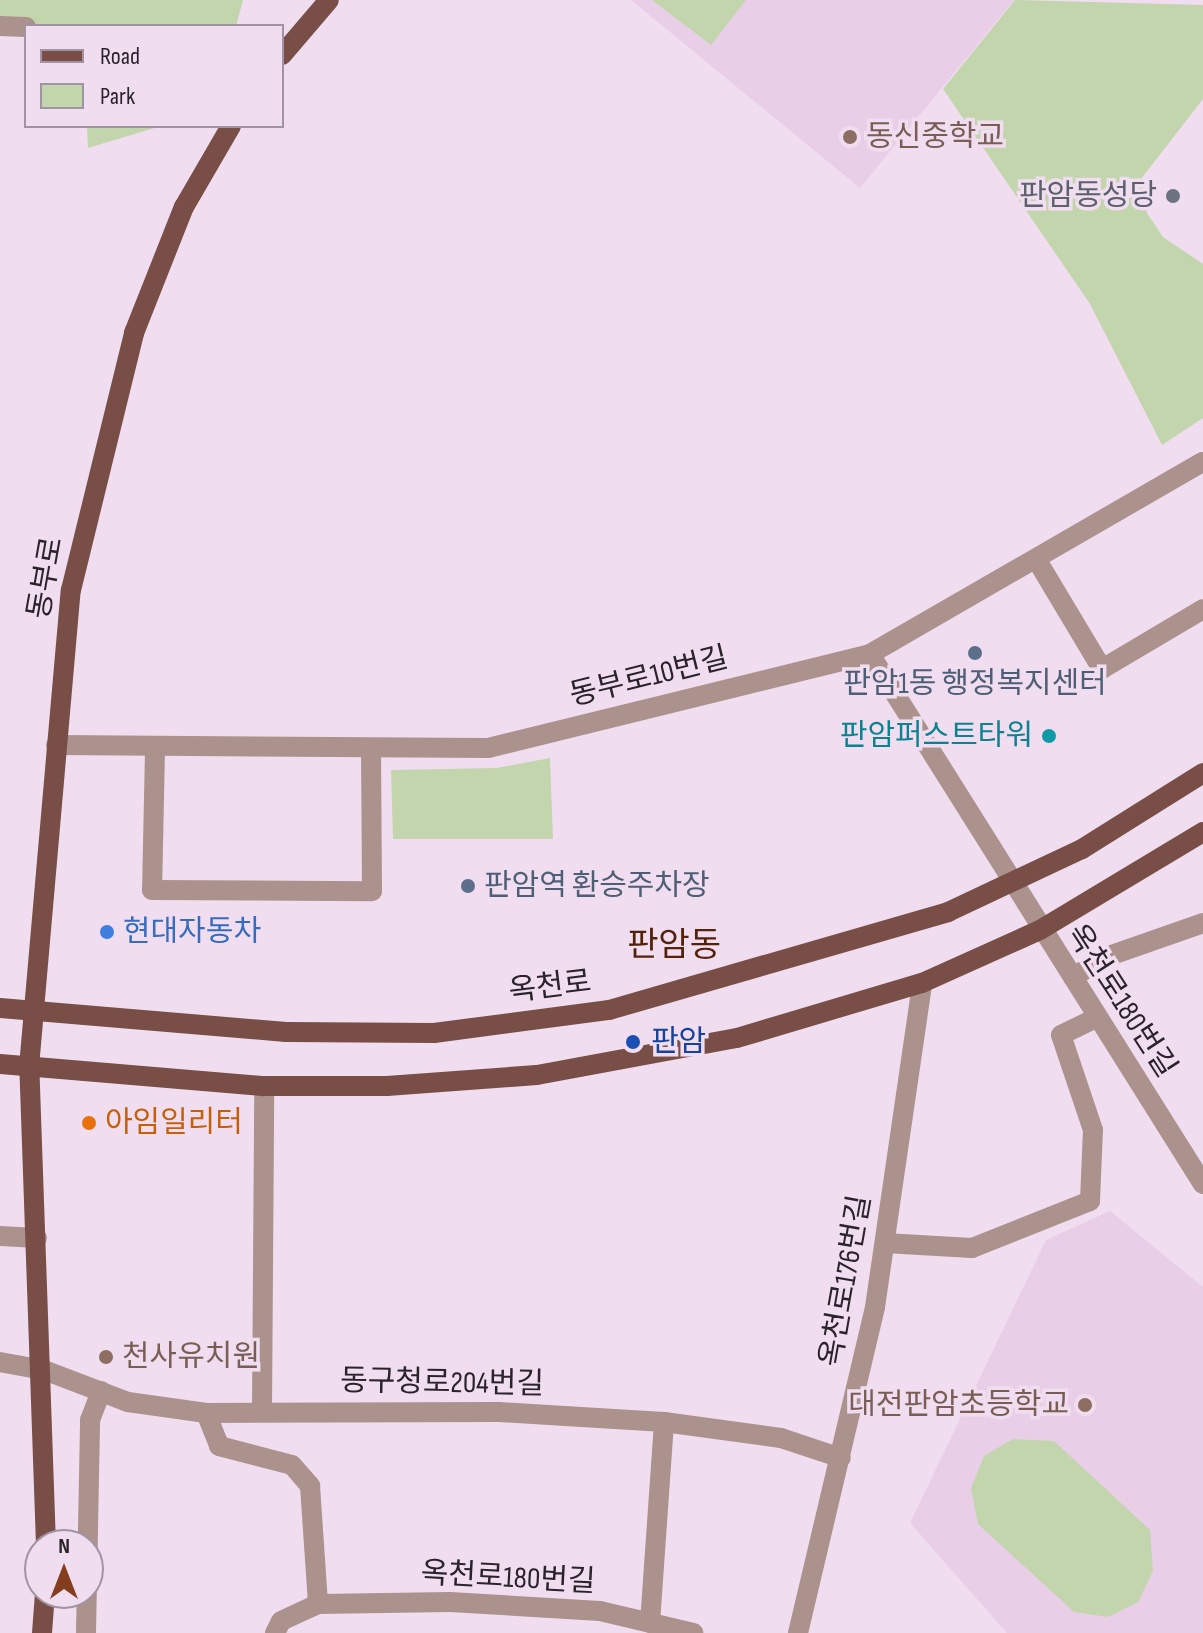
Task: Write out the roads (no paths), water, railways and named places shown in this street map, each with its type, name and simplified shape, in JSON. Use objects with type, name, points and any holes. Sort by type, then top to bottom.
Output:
[{"type":"main road","points":[[284,53],[329,0]]},
{"type":"main road","name":"동부로","points":[[46,1529],[44,1370],[29,1067],[71,590],[134,333],[184,207],[230,128]]},
{"type":"main road","name":"옥천로","points":[[0,1008],[286,1032],[448,1031],[609,1010],[776,968],[1014,884],[1203,773]]},
{"type":"main road","points":[[0,1064],[264,1086],[537,1075],[737,1038],[922,983],[1040,930],[1203,832]]},
{"type":"main road","points":[[42,1633],[44,1609]]},
{"type":"street","points":[[0,26],[24,27]]},
{"type":"street","name":"동부로10번길","points":[[56,745],[155,750],[488,748],[870,654],[1038,562],[1203,462]]},
{"type":"street","points":[[1038,562],[1102,669],[1203,609]]},
{"type":"street","name":"옥천로180번길","points":[[870,654],[1040,930],[1203,1184]]},
{"type":"street","points":[[155,750],[152,890],[372,891],[371,750]]},
{"type":"street","points":[[1073,977],[1106,957],[1203,923]]},
{"type":"street","name":"옥천로176번길","points":[[798,1633],[841,1458],[885,1243],[922,983]]},
{"type":"street","points":[[885,1243],[972,1248],[1090,1201],[1093,1130],[1061,1035],[1098,1017]]},
{"type":"street","points":[[262,1411],[264,1086]]},
{"type":"street","points":[[0,1236],[37,1238]]},
{"type":"street","name":"동구청로204번길","points":[[0,1362],[44,1370],[101,1391],[206,1413],[499,1412],[664,1422],[781,1438],[841,1458]]},
{"type":"street","points":[[86,1633],[90,1420],[101,1391]]},
{"type":"street","points":[[206,1413],[219,1446],[292,1465],[310,1486],[318,1604],[281,1621],[275,1633]]},
{"type":"street","points":[[650,1623],[664,1422]]},
{"type":"street","name":"옥천로180번길","points":[[318,1604],[450,1602],[600,1611],[693,1633]]},
{"type":"place","name":"동신중학교","points":[[850,137]]},
{"type":"place","name":"판암동성당","points":[[1173,196]]},
{"type":"place","name":"판암1동 행정복지센터","points":[[975,653]]},
{"type":"place","name":"판암퍼스트타워","points":[[1049,736]]},
{"type":"place","name":"판암역 환승주차장","points":[[468,886]]},
{"type":"place","name":"현대자동차","points":[[107,932]]},
{"type":"place","name":"판암","points":[[633,1042]]},
{"type":"place","name":"아임일리터","points":[[89,1123]]},
{"type":"place","name":"천사유치원","points":[[106,1357]]},
{"type":"place","name":"대전판암초등학교","points":[[1085,1405]]},
{"type":"district","name":"판암동","points":[[674,946]]}]
